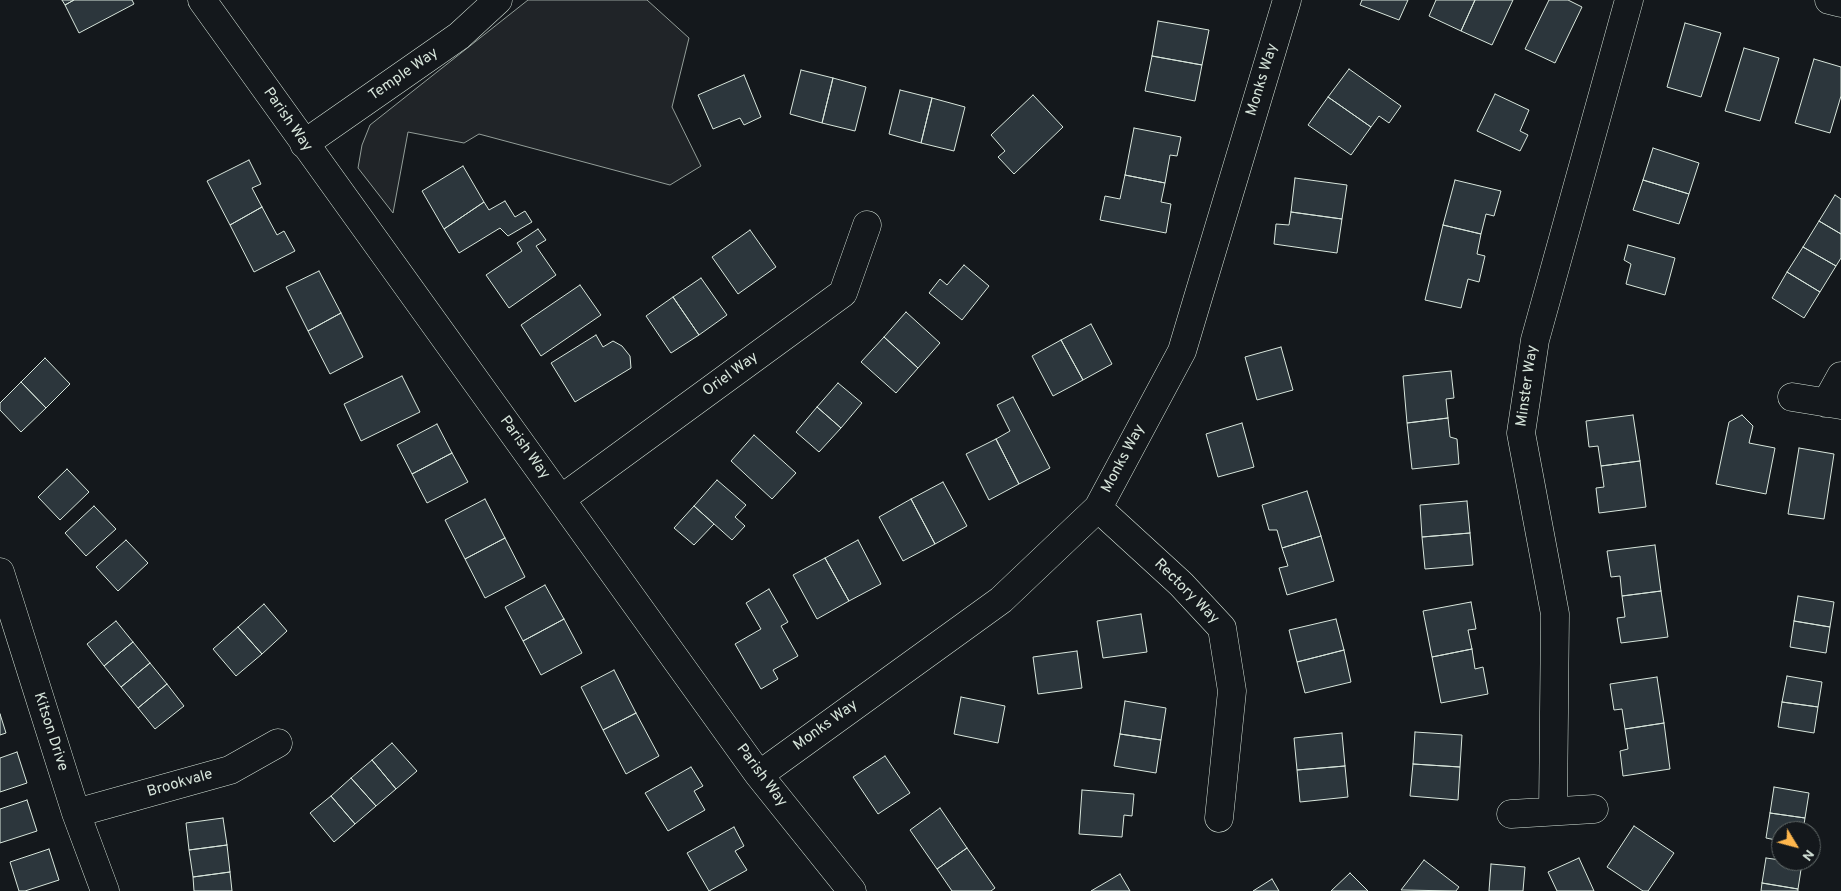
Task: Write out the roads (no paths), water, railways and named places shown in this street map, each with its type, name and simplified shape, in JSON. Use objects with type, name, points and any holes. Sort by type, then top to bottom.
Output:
[{"type":"street","name":"Parish Way","points":[[202,0],[758,775],[852,891]]},
{"type":"street","name":"Temple Way","points":[[304,144],[459,36],[498,0]]},
{"type":"street","name":"Monks Way","points":[[758,775],[1001,600],[1098,508],[1182,351],[1287,0]]},
{"type":"street","name":"Minster Way","points":[[1554,811],[1555,614],[1521,434],[1535,340],[1629,0]]},
{"type":"street","points":[[1829,0],[1841,4]]},
{"type":"street","name":"Oriel Way","points":[[561,499],[843,293],[867,224]]},
{"type":"street","points":[[1792,397],[1834,404],[1841,376]]},
{"type":"street","name":"Rectory Way","points":[[1098,508],[1181,584],[1222,628],[1232,691],[1219,818]]},
{"type":"street","name":"Kitson Drive","points":[[0,572],[76,814],[104,891]]},
{"type":"street","name":"Brookvale","points":[[76,814],[230,770],[278,743]]},
{"type":"street","points":[[1511,814],[1594,809]]}]
